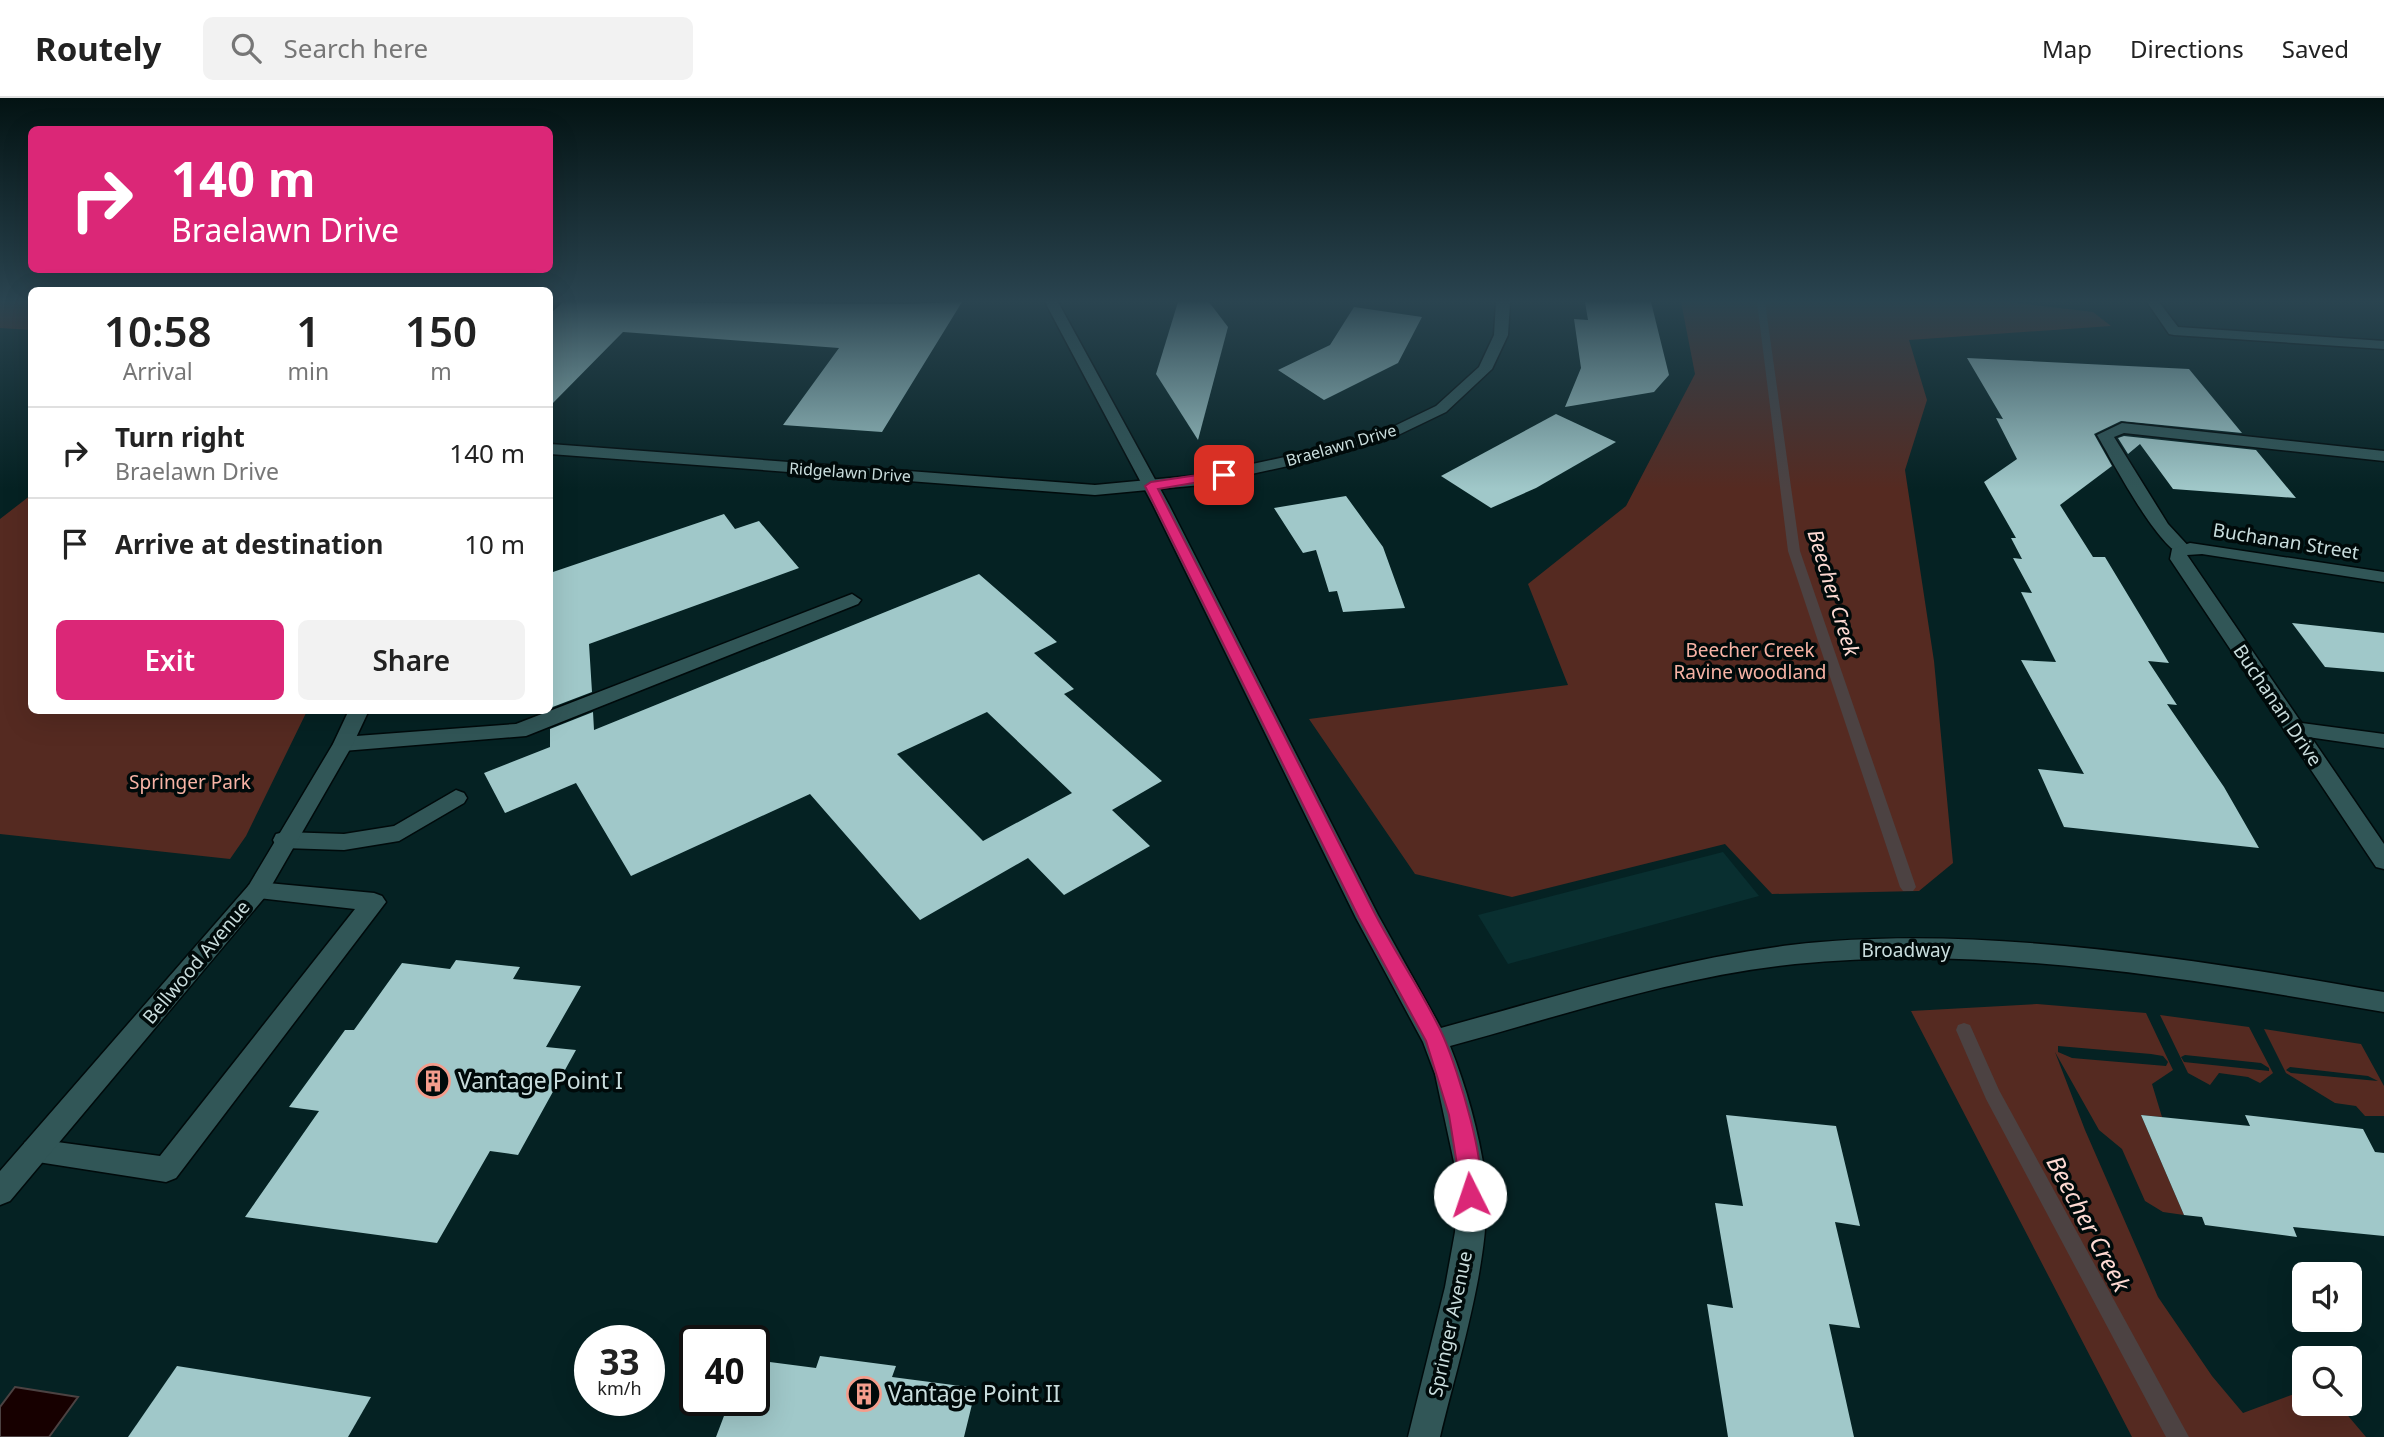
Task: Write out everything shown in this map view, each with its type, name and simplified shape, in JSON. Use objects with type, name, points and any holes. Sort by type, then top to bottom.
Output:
[{"type":"street","name":"Springer Avenue","points":[[1085,364],[1151,486],[1368,918],[1435,1040],[1451,1085],[1471,1176],[1469,1232],[1460,1287],[1424,1437]]},
{"type":"street","name":"Braelawn Drive","points":[[1151,486],[1201,480],[1320,454],[1387,435],[1441,408],[1487,364]]},
{"type":"street","points":[[2183,550],[2161,527],[2105,435],[2122,428],[2384,456]]},
{"type":"street","name":"Ridgelawn Drive","points":[[553,449],[1095,490],[1151,486]]},
{"type":"street","name":"Buchanan Street","points":[[2183,550],[2202,549],[2384,577]]},
{"type":"street","name":"Buchanan Drive","points":[[2183,550],[2178,553],[2179,559],[2384,861]]},
{"type":"street","points":[[343,744],[519,731],[852,600]]},
{"type":"street","name":"Bellwood Avenue","points":[[0,1192],[257,891],[284,840],[343,744],[357,714]]},
{"type":"street","points":[[2294,729],[2343,733],[2384,741]]},
{"type":"street","points":[[284,840],[344,842],[399,833],[456,798]]},
{"type":"street","points":[[35,1151],[166,1169],[374,902],[257,891]]},
{"type":"street","name":"Broadway","points":[[1435,1040],[1704,969],[1802,954],[1862,950],[1996,951],[2154,967],[2384,1002]]},
{"type":"shaded area","points":[[1723,852],[1759,896],[1508,964],[1478,915]]},
{"type":"shaded area","points":[[15,1387],[78,1397],[49,1437],[0,1437],[0,1407]]},
{"type":"green space","name":"Beecher Creek Ravine woodland","points":[[1693,364],[1916,364],[1927,400],[1905,470],[1934,661],[1953,863],[1919,891],[1772,894],[1725,844],[1512,897],[1415,874],[1309,719],[1568,685],[1528,584],[1626,506],[1695,374]]},
{"type":"green space","name":"Springer Park","points":[[28,497],[28,714],[306,714],[246,836],[230,859],[0,834],[0,519]]},
{"type":"green space","points":[[2037,1004],[2146,1013],[2173,1070],[2152,1084],[2162,1117],[2141,1115],[2184,1215],[2163,1212],[2145,1201],[2122,1149],[2099,1130],[2055,1052],[2085,1130],[2158,1297],[2212,1376],[2243,1413],[2292,1395],[2292,1416],[2348,1416],[2366,1437],[2132,1437],[1911,1011]],"holes":[[[2058,1046],[2163,1056],[2168,1062],[2166,1066],[2072,1058],[2058,1052]]]},
{"type":"green space","points":[[2160,1015],[2249,1027],[2273,1073],[2260,1083],[2248,1077],[2219,1073],[2210,1085],[2188,1073]],"holes":[[[2185,1055],[2261,1063],[2269,1068],[2269,1071],[2184,1062],[2181,1057]]]},
{"type":"green space","points":[[2264,1029],[2361,1044],[2384,1086],[2384,1116],[2365,1116],[2356,1106],[2335,1103],[2286,1073]],"holes":[[[2290,1067],[2368,1076],[2378,1081],[2291,1073],[2286,1070]]]},
{"type":"building","points":[[553,364],[591,364],[553,403]]},
{"type":"building","points":[[827,364],[924,364],[882,432],[783,425]]},
{"type":"building","points":[[1159,364],[1218,364],[1198,440],[1156,374]]},
{"type":"building","points":[[1289,364],[1395,364],[1324,400],[1278,370]]},
{"type":"building","points":[[1580,364],[1666,364],[1669,375],[1654,392],[1565,407]]},
{"type":"building","points":[[1971,364],[2098,364],[2189,369],[2242,433],[2121,421],[2094,434],[2112,466],[2060,505],[2093,557],[2105,557],[2169,663],[2148,661],[2177,705],[2167,704],[2224,787],[2259,848],[2064,827],[2038,769],[2084,774],[2021,660],[2056,662],[2021,592],[2032,593],[2013,558],[2022,559],[2011,538],[2016,538],[1984,482],[2017,459],[1996,418],[2003,419]]},
{"type":"building","points":[[1556,414],[1616,442],[1536,488],[1491,508],[1441,476]]},
{"type":"building","points":[[2124,436],[2256,450],[2296,498],[2173,489],[2140,444],[2128,454],[2118,438]]},
{"type":"building","points":[[1346,496],[1383,547],[1405,608],[1343,612],[1337,591],[1329,592],[1316,550],[1303,553],[1274,508]]},
{"type":"building","points":[[724,514],[735,529],[759,521],[799,568],[589,644],[592,692],[553,707],[553,572]]},
{"type":"building","points":[[979,574],[1057,642],[1034,653],[1074,689],[1064,694],[1162,781],[1112,810],[1150,846],[1064,895],[1028,858],[920,920],[810,794],[631,876],[576,783],[505,813],[484,773],[550,747],[550,729],[593,712],[594,730]],"holes":[[[987,712],[1072,793],[983,841],[897,754]]]},
{"type":"building","points":[[2292,623],[2384,633],[2384,672],[2325,667]]},
{"type":"building","name":"Vantage Point I","points":[[456,960],[520,967],[513,979],[581,986],[546,1047],[576,1050],[518,1155],[490,1151],[437,1243],[245,1217],[319,1111],[289,1107],[345,1030],[354,1030],[402,963],[450,969]]},
{"type":"building","points":[[1726,1115],[1836,1126],[1860,1226],[1835,1222],[1860,1328],[1829,1324],[1854,1437],[1728,1437],[1707,1304],[1733,1308],[1715,1203],[1743,1206]]},
{"type":"building","points":[[2141,1115],[2250,1126],[2245,1115],[2363,1129],[2375,1152],[2384,1153],[2384,1236],[2293,1227],[2297,1237],[2205,1225],[2202,1217],[2184,1215]]},
{"type":"building","name":"Vantage Point II","points":[[820,1356],[896,1366],[892,1377],[976,1388],[964,1437],[716,1437],[724,1416],[770,1416],[770,1362],[816,1368]]},
{"type":"building","points":[[177,1366],[371,1397],[348,1437],[128,1437]]},
{"type":"waterway","name":"Beecher Creek","points":[[1769,364],[1794,551],[1908,887]]},
{"type":"waterway","name":"Beecher Creek","points":[[1964,1030],[1992,1094],[2178,1437]]},
{"type":"place","name":"Vantage Point I","points":[[433,1081]]},
{"type":"place","name":"Vantage Point II","points":[[864,1394]]},
{"type":"route","points":[[1224,475],[1151,486],[1368,918],[1435,1040],[1459,1115],[1471,1176],[1470,1195]]}]
